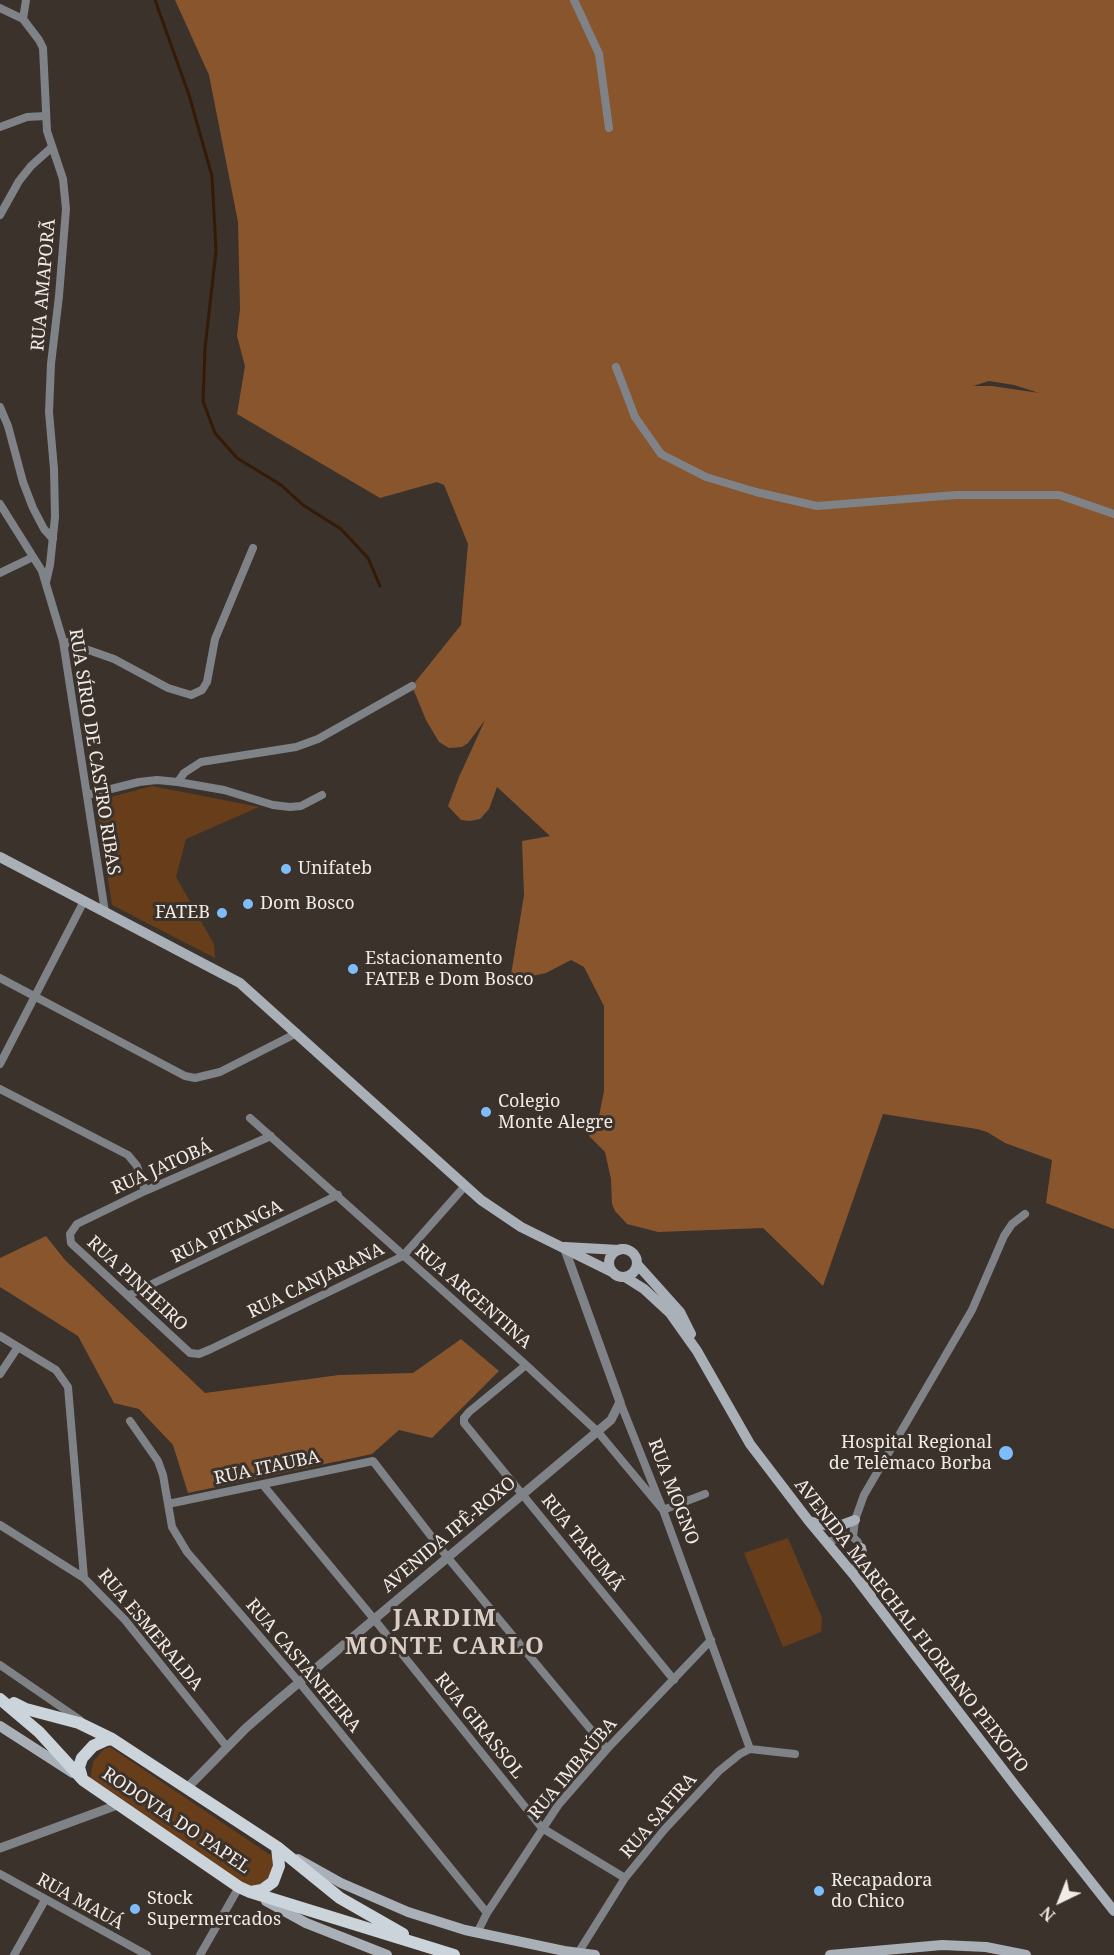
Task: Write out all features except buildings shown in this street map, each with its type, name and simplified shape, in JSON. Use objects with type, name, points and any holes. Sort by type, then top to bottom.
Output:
[{"type":"main road","name":"AVENIDA MARECHAL FLORIANO PEIXOTO","points":[[0,857],[240,983],[465,1186],[497,1211],[521,1227],[615,1273],[657,1300],[670,1313],[697,1351],[750,1444],[1114,1911]]},
{"type":"main road","name":"AVENIDA MARECHAL FLORIANO PEIXOTO","points":[[564,1247],[619,1250]]},
{"type":"main road","points":[[596,1248],[615,1273]]},
{"type":"main road","points":[[619,1250],[630,1251],[636,1256],[635,1271],[615,1273],[610,1266],[610,1258],[619,1250]]},
{"type":"main road","name":"AVENIDA MARECHAL FLORIANO PEIXOTO","points":[[637,1264],[680,1312],[697,1351]]},
{"type":"main road","points":[[808,1520],[832,1527],[855,1520]]},
{"type":"main road","points":[[861,1548],[871,1599]]},
{"type":"main road","name":"RODOVIA DO PAPEL","points":[[0,1698],[26,1709],[79,1723],[112,1739],[277,1847],[340,1898],[428,1948]]},
{"type":"main road","name":"RODOVIA DO PAPEL","points":[[0,1698],[39,1732],[83,1780],[244,1889],[453,1955]]},
{"type":"main road","points":[[0,1726],[83,1780]]},
{"type":"main road","points":[[83,1780],[79,1767],[82,1758],[93,1746],[112,1739]]},
{"type":"main road","points":[[244,1889],[262,1890],[273,1882],[279,1866],[277,1847]]},
{"type":"main road","points":[[277,1847],[341,1883],[408,1911],[477,1933],[595,1955]]},
{"type":"main road","points":[[244,1889],[306,1923],[387,1955]]},
{"type":"main road","points":[[830,1955],[942,1945],[986,1947],[1026,1955]]},
{"type":"street","points":[[0,8],[23,19],[26,0]]},
{"type":"street","points":[[574,0],[599,54],[609,128]]},
{"type":"street","name":"RUA AMAPORÃ","points":[[23,19],[43,48],[46,76],[45,116],[51,148],[63,179],[66,209],[51,364],[50,412],[56,517],[46,582]]},
{"type":"street","points":[[0,128],[27,117],[45,116]]},
{"type":"street","points":[[0,215],[19,181],[31,166],[51,148]]},
{"type":"street","points":[[616,366],[635,417],[661,454],[706,477],[756,492],[817,506],[956,495],[1059,495],[1114,514]]},
{"type":"street","points":[[0,407],[33,508],[44,529],[54,539]]},
{"type":"street","name":"RUA SÍRIO DE CASTRO RIBAS","points":[[0,504],[46,582],[63,641],[105,912]]},
{"type":"street","points":[[63,641],[114,659],[168,688],[191,695],[202,690],[207,682],[215,639],[253,548]]},
{"type":"street","points":[[0,573],[33,557]]},
{"type":"street","points":[[178,782],[184,773],[201,762],[296,747],[318,739],[412,686]]},
{"type":"street","points":[[87,795],[139,782],[157,780],[224,790],[273,805],[290,807],[301,806],[322,795]]},
{"type":"street","points":[[0,1064],[84,901]]},
{"type":"street","points":[[0,978],[185,1076],[195,1078],[220,1072],[297,1033]]},
{"type":"street","points":[[0,1089],[128,1155],[137,1166],[145,1191]]},
{"type":"street","name":"RUA ARGENTINA","points":[[250,1118],[598,1432],[663,1510]]},
{"type":"street","name":"RUA JATOBÁ","points":[[70,1234],[77,1224],[145,1191],[271,1136]]},
{"type":"street","name":"RUA CANJARANA","points":[[190,1353],[199,1354],[210,1349],[403,1256],[465,1186]]},
{"type":"street","name":"RUA PITANGA","points":[[129,1295],[338,1195]]},
{"type":"street","points":[[853,1574],[861,1548],[853,1537],[855,1520],[864,1495],[972,1310],[1004,1236],[1012,1224],[1025,1214]]},
{"type":"street","name":"RUA PINHEIRO","points":[[70,1234],[71,1243],[190,1353]]},
{"type":"street","name":"RUA MOGNO","points":[[564,1247],[750,1749]]},
{"type":"street","points":[[0,1336],[18,1347],[0,1374]]},
{"type":"street","name":"RUA ESMERALDA","points":[[18,1347],[56,1370],[68,1387],[84,1578],[125,1620],[227,1747]]},
{"type":"street","name":"RUA TARUMÃ","points":[[526,1365],[469,1412],[464,1418],[466,1427],[674,1680]]},
{"type":"street","name":"AVENIDA IPÊ-ROXO","points":[[187,1788],[227,1747],[299,1682],[598,1432],[611,1420],[620,1402]]},
{"type":"street","name":"RUA CASTANHEIRA","points":[[130,1421],[158,1461],[163,1475],[172,1527],[187,1552],[299,1682],[487,1912]]},
{"type":"street","name":"RUA ITAUBA","points":[[168,1504],[373,1461],[448,1558]]},
{"type":"street","name":"RUA GIRASSOL","points":[[263,1485],[542,1828],[625,1878]]},
{"type":"street","points":[[663,1510],[705,1494]]},
{"type":"street","points":[[0,1525],[84,1578]]},
{"type":"street","points":[[827,1542],[847,1536],[853,1537]]},
{"type":"street","points":[[448,1558],[607,1749]]},
{"type":"street","name":"RUA IMBAÚBA","points":[[477,1933],[487,1912],[542,1828],[607,1749],[711,1640]]},
{"type":"street","points":[[0,1665],[64,1710],[112,1739]]},
{"type":"street","points":[[750,1749],[795,1754]]},
{"type":"street","name":"RUA SAFIRA","points":[[578,1953],[625,1878],[664,1830],[729,1762],[750,1749]]},
{"type":"street","points":[[0,1848],[120,1804]]},
{"type":"street","name":"RUA MAUÁ","points":[[0,1874],[147,1955]]},
{"type":"street","points":[[200,1955],[244,1889]]},
{"type":"street","points":[[14,1955],[45,1900]]},
{"type":"shaded area","points":[[175,0],[1114,0],[1114,1229],[1046,1203],[1052,1160],[1005,1143],[977,1129],[883,1114],[823,1286],[763,1228],[658,1232],[627,1224],[615,1211],[605,1152],[589,1136],[598,1121],[604,1091],[604,1006],[584,967],[571,960],[546,973],[510,981],[524,895],[522,841],[550,836],[497,787],[489,809],[480,819],[461,820],[448,806],[485,720],[468,743],[462,747],[449,748],[439,742],[426,720],[412,686],[461,625],[468,544],[444,485],[437,482],[380,498],[237,414],[245,366],[237,336],[240,309],[238,222],[209,75]],"holes":[[[989,381],[1014,385],[1039,393],[992,386],[973,386]]]},
{"type":"shaded area","points":[[152,786],[259,807],[186,839],[176,877],[214,944],[215,958],[112,905],[96,801]]},
{"type":"shaded area","points":[[46,1236],[65,1260],[205,1393],[339,1375],[413,1373],[461,1339],[499,1371],[432,1438],[399,1430],[372,1454],[188,1493],[173,1445],[139,1409],[114,1403],[78,1336],[0,1287],[0,1258]]},
{"type":"shaded area","points":[[788,1538],[822,1618],[821,1632],[783,1647],[744,1553]]},
{"type":"shaded area","points":[[110,1747],[272,1856],[272,1878],[254,1891],[90,1780],[93,1762],[104,1749]]},
{"type":"waterway","points":[[155,0],[189,95],[212,176],[216,251],[205,348],[203,401],[215,433],[237,458],[281,485],[303,505],[341,529],[368,558],[380,586]]},
{"type":"place","name":"Unifateb","points":[[286,869]]},
{"type":"place","name":"Dom Bosco","points":[[248,904]]},
{"type":"place","name":"FATEB","points":[[222,913]]},
{"type":"place","name":"Estacionamento FATEB e Dom Bosco","points":[[353,969]]},
{"type":"place","name":"Colegio Monte Alegre","points":[[486,1112]]},
{"type":"place","name":"Hospital Regional de Telêmaco Borba","points":[[1006,1453]]},
{"type":"place","name":"Recapadora do Chico","points":[[819,1891]]},
{"type":"place","name":"Stock Supermercados","points":[[135,1909]]},
{"type":"district","name":"JARDIM MONTE CARLO","points":[[445,1633]]}]
